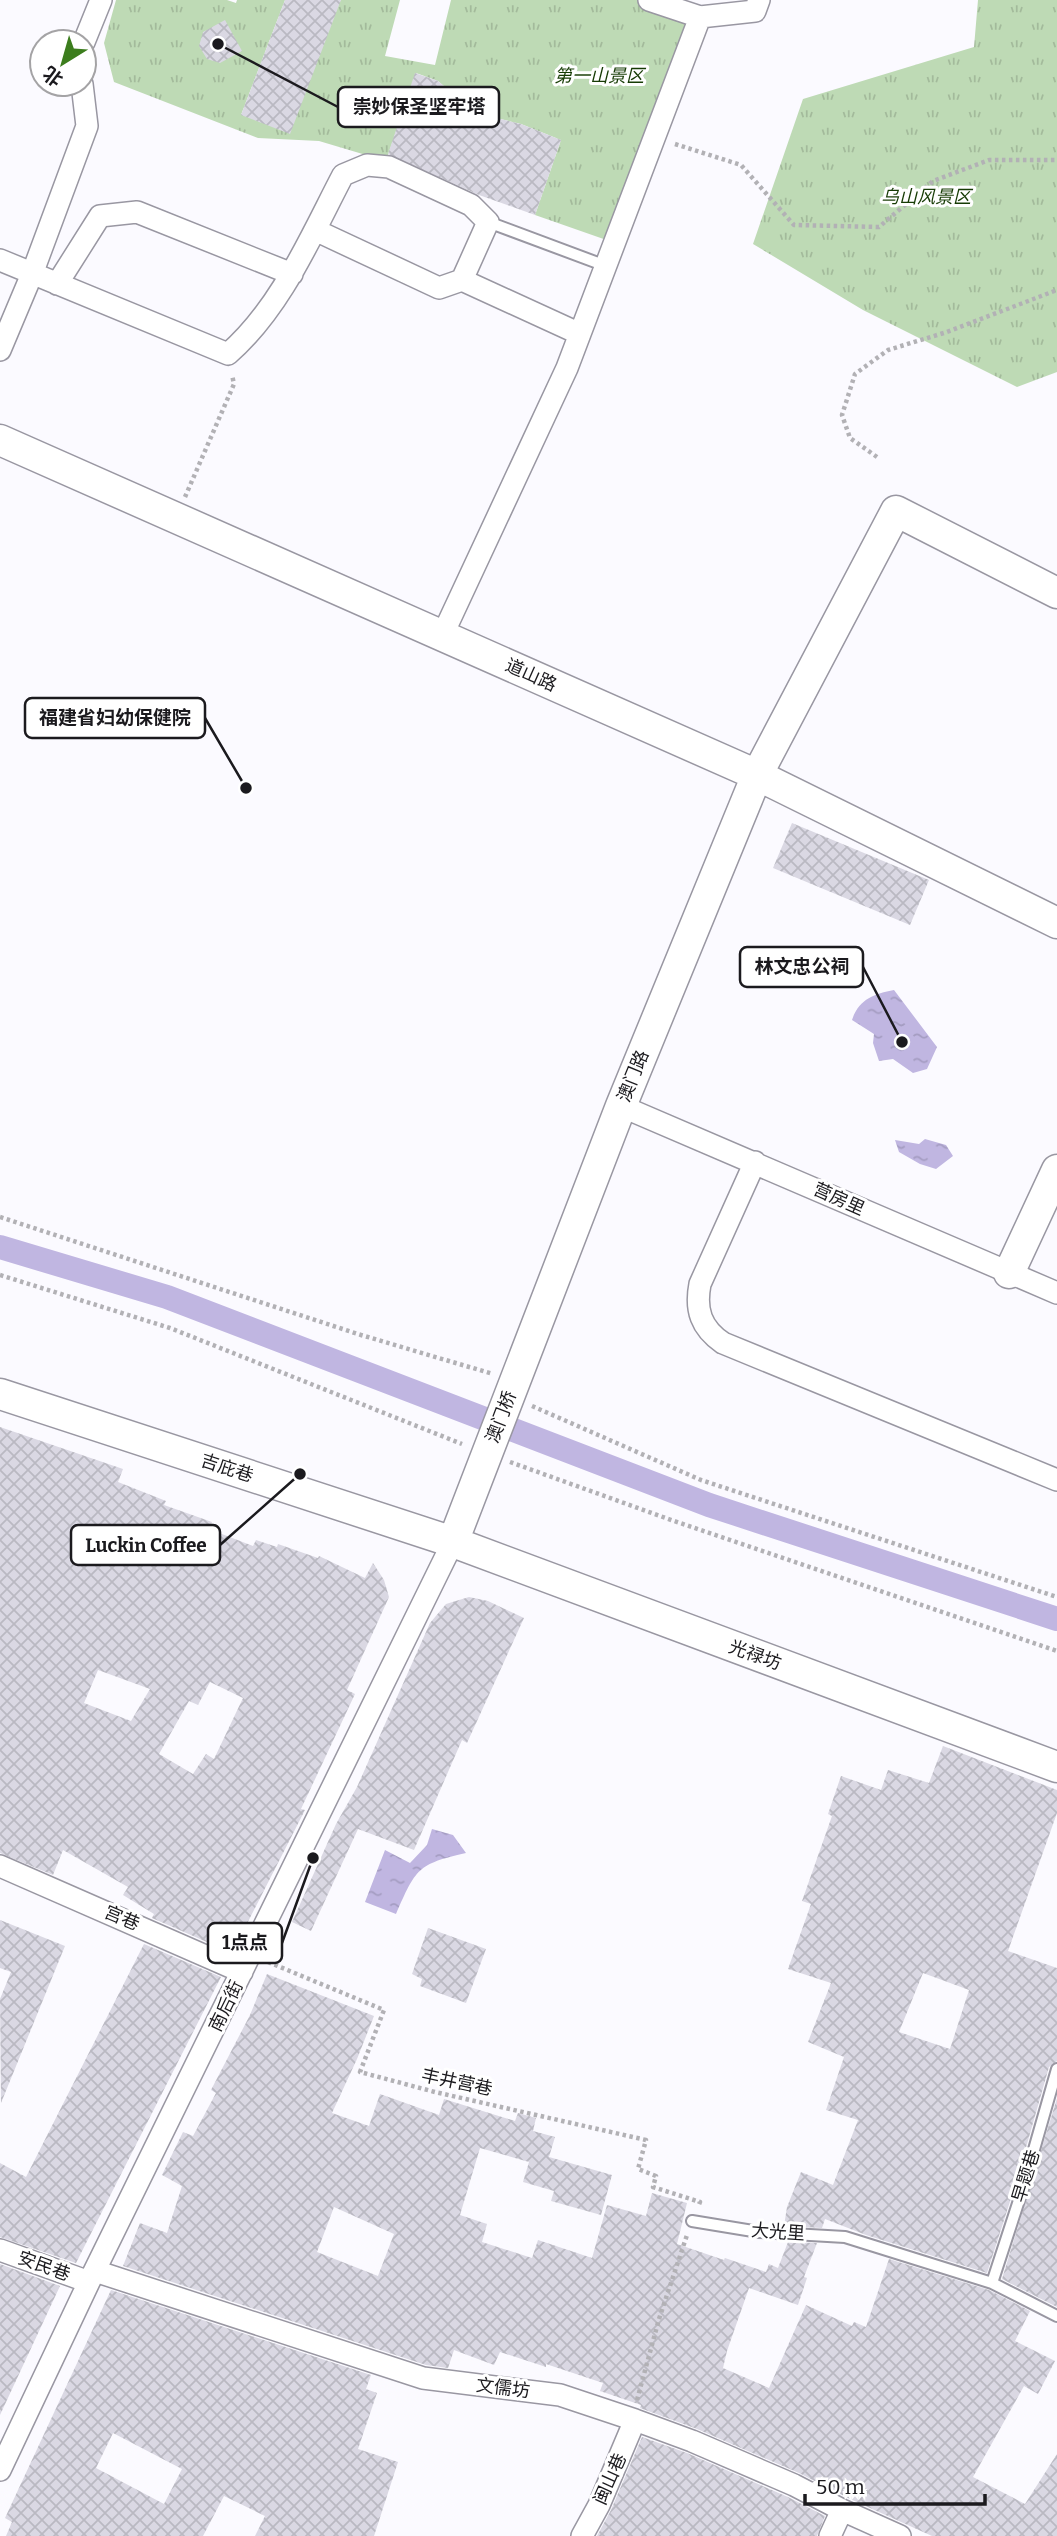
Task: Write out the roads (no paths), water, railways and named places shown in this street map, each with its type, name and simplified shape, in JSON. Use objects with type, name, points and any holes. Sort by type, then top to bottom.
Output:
[{"type":"street","points":[[90,28],[101,0]]},
{"type":"street","points":[[649,0],[700,17],[755,11],[759,0]]},
{"type":"street","points":[[442,636],[568,368],[700,17]]},
{"type":"street","points":[[0,350],[32,274],[87,126],[84,98]]},
{"type":"street","points":[[0,260],[228,354],[243,341],[292,274],[343,175],[367,165],[389,167],[401,172],[471,205],[488,222],[461,280]]},
{"type":"street","points":[[57,284],[100,216],[137,212],[292,274]]},
{"type":"street","points":[[315,230],[439,288],[461,280],[580,334]]},
{"type":"street","name":"道山路","points":[[0,440],[757,775],[1057,923]]},
{"type":"street","name":"澳门路","points":[[516,1380],[621,1106],[757,775],[896,511],[1057,593]]},
{"type":"street","name":"营房里","points":[[621,1106],[1057,1293]]},
{"type":"street","points":[[755,1162],[700,1284],[699,1313],[710,1335],[723,1343],[1057,1480]]},
{"type":"street","points":[[1009,1273],[1057,1170]]},
{"type":"street","name":"澳门桥","points":[[453,1542],[516,1380]]},
{"type":"street","name":"吉庇巷","points":[[0,1394],[453,1542]]},
{"type":"street","name":"光禄坊","points":[[453,1542],[1057,1768]]},
{"type":"street","name":"南后街","points":[[0,2470],[453,1542]]},
{"type":"street","name":"宫巷","points":[[0,1867],[247,1963]]},
{"type":"street","name":"安民巷","points":[[0,2250],[92,2277]]},
{"type":"street","name":"文儒坊","points":[[92,2277],[423,2378],[560,2395],[692,2441],[794,2485],[900,2536]]},
{"type":"street","name":"闽山巷","points":[[582,2536],[599,2505],[635,2420]]},
{"type":"street","points":[[830,2536],[842,2510]]},
{"type":"lane","points":[[488,222],[606,266]]},
{"type":"lane","name":"早题巷","points":[[992,2283],[1023,2188],[1057,2068]]},
{"type":"lane","name":"大光里","points":[[692,2221],[759,2232],[845,2237],[992,2283],[1057,2316]]},
{"type":"water","points":[[894,990],[937,1047],[927,1069],[913,1073],[893,1059],[879,1061],[873,1043],[874,1034],[852,1020],[863,1002],[880,993]]},
{"type":"water","points":[[925,1139],[946,1145],[953,1156],[936,1169],[920,1164],[899,1152],[895,1140],[919,1144]]},
{"type":"water","points":[[432,1829],[453,1835],[466,1853],[437,1861],[420,1871],[408,1887],[396,1914],[365,1902],[385,1850],[410,1863],[427,1845]]},
{"type":"waterway","points":[[0,1247],[167,1297],[709,1505],[1057,1619]]},
{"type":"place","name":"崇妙保圣坚牢塔","points":[[218,44]]},
{"type":"place","name":"福建省妇幼保健院","points":[[246,788]]},
{"type":"place","name":"林文忠公祠","points":[[902,1042]]},
{"type":"place","name":"Luckin Coffee","points":[[300,1474]]},
{"type":"place","name":"1点点","points":[[313,1858]]},
{"type":"park label","name":"第一山景区","points":[[599,76]]},
{"type":"park label","name":"乌山风景区","points":[[926,197]]}]
